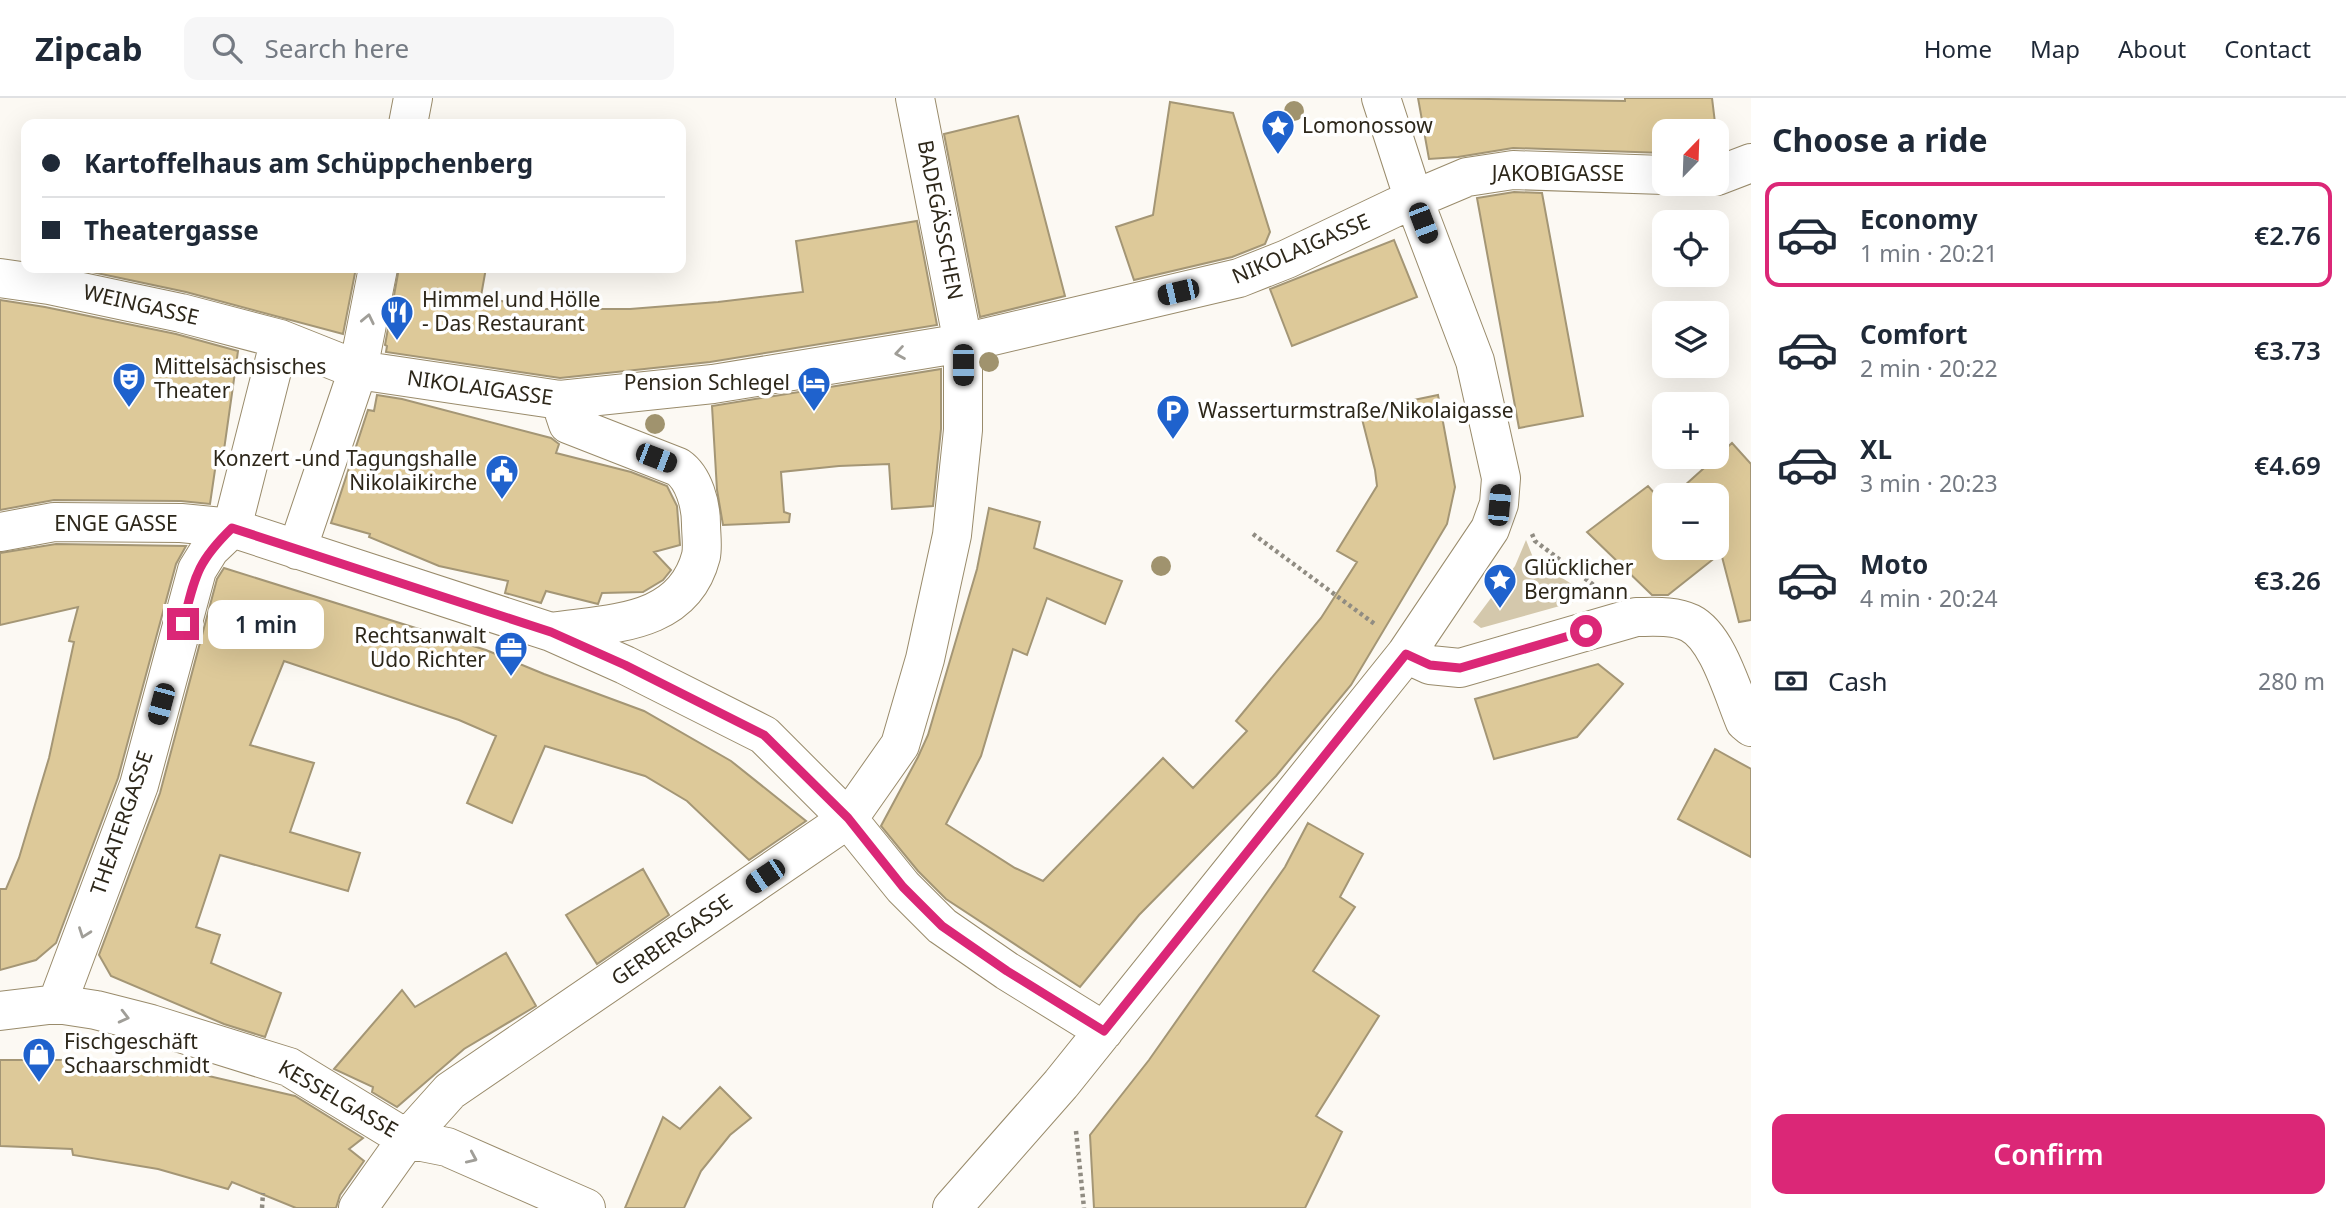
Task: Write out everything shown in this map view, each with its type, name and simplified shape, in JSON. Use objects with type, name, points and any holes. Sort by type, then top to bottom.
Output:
[{"type":"street","points":[[409,119],[413,98]]},
{"type":"street","name":"BADEGÄSSCHEN","points":[[915,98],[963,343]]},
{"type":"street","points":[[952,1208],[1104,1031],[1396,643],[1490,528],[1499,505],[1501,478],[1475,361],[1414,200],[1381,98]]},
{"type":"street","points":[[1729,171],[1751,163]]},
{"type":"street","name":"JAKOBIGASSE","points":[[1414,200],[1467,177],[1513,170],[1652,175]]},
{"type":"street","name":"NIKOLAIGASSE","points":[[358,370],[560,400],[713,384],[963,343],[1239,278],[1287,259],[1414,200]]},
{"type":"street","points":[[297,550],[358,370],[377,273]]},
{"type":"street","name":"WEINGASSE","points":[[0,278],[49,285],[168,310],[280,339],[358,370]]},
{"type":"street","points":[[232,528],[280,339]]},
{"type":"street","name":"GERBERGASSE","points":[[358,1208],[407,1139],[450,1091],[848,818],[900,745],[925,659],[952,535],[964,430],[963,343]]},
{"type":"street","points":[[551,632],[657,612],[680,597],[701,551],[701,513],[687,473],[678,467],[568,424],[560,400]]},
{"type":"street","name":"ENGE GASSE","points":[[0,532],[54,522],[181,523],[232,528],[551,632],[625,665],[764,735],[848,818],[903,887],[942,926],[1007,971],[1104,1031]]},
{"type":"street","name":"THEATERGASSE","points":[[57,1004],[139,785],[197,570],[210,549],[232,528]]},
{"type":"street","points":[[1396,643],[1430,665],[1460,668],[1636,617],[1665,616],[1691,623],[1711,641],[1745,722],[1751,727]]},
{"type":"street","name":"KESSELGASSE","points":[[0,1011],[57,1004],[96,1010],[151,1024],[289,1067],[407,1139],[447,1147],[586,1208]]},
{"type":"path","points":[[1501,478],[1535,541],[1636,617]]},
{"type":"path","points":[[1254,534],[1396,643]]},
{"type":"path","points":[[1061,1084],[1075,1119],[1084,1208]]},
{"type":"path","points":[[262,1208],[263,1193]]},
{"type":"shaded area","points":[[1526,540],[1534,560],[1592,597],[1481,628],[1473,622],[1515,566]]},
{"type":"building","points":[[1418,98],[1625,101],[1625,98],[1712,98],[1715,119],[1652,119],[1652,153],[1513,148],[1429,159]]},
{"type":"building","points":[[1170,102],[1233,113],[1270,232],[1265,244],[1232,257],[1134,280],[1116,227],[1153,215]]},
{"type":"building","points":[[1018,116],[1065,296],[980,317],[944,134]]},
{"type":"building","points":[[1514,192],[1542,193],[1583,416],[1519,428],[1477,198]]},
{"type":"building","points":[[917,221],[937,325],[710,362],[560,378],[386,352],[398,273],[485,273],[481,296],[534,309],[630,309],[718,302],[803,292],[796,241]]},
{"type":"building","points":[[1394,240],[1417,297],[1292,346],[1270,289]]},
{"type":"building","points":[[97,273],[355,273],[343,334],[186,292]]},
{"type":"building","points":[[0,300],[176,334],[238,351],[222,464],[216,463],[210,504],[181,501],[54,500],[0,510]]},
{"type":"building","points":[[941,369],[941,429],[933,506],[892,509],[889,464],[839,466],[781,472],[784,512],[790,514],[789,522],[723,525],[717,490],[712,406]]},
{"type":"building","name":"Konzert -und Tagungshalle Nikolaikirche","points":[[377,395],[402,399],[551,438],[559,444],[556,453],[631,472],[667,486],[677,506],[680,545],[654,552],[671,570],[663,580],[643,592],[602,593],[598,604],[546,591],[541,603],[505,593],[508,581],[439,566],[369,537],[370,534],[331,523],[368,410],[374,411]]},
{"type":"building","points":[[1438,395],[1455,487],[1447,524],[1351,685],[1276,776],[1139,915],[1080,987],[946,899],[918,871],[881,826],[928,735],[977,569],[989,508],[1040,522],[1034,548],[1122,581],[1105,624],[1047,598],[1027,655],[1013,649],[981,756],[946,824],[1015,868],[1043,881],[1163,758],[1193,788],[1247,731],[1236,721],[1321,618],[1357,562],[1337,551],[1377,486],[1360,411]]},
{"type":"building","points":[[1732,443],[1751,464],[1751,620],[1739,622],[1723,560],[1729,560],[1729,483],[1687,483],[1703,469],[1729,469],[1729,446]]},
{"type":"building","points":[[1648,486],[1652,490],[1652,560],[1712,560],[1668,595],[1652,595],[1587,532]]},
{"type":"building","points":[[56,544],[186,546],[176,564],[118,778],[56,943],[36,960],[0,970],[0,889],[6,889],[19,858],[49,758],[74,642],[69,641],[78,607],[0,625],[0,553]]},
{"type":"building","points":[[224,568],[486,650],[644,711],[731,761],[806,821],[749,860],[687,801],[645,776],[545,746],[512,823],[467,803],[496,736],[459,720],[284,661],[250,745],[314,763],[290,832],[360,853],[348,891],[220,855],[196,927],[220,935],[211,963],[281,993],[265,1037],[224,1024],[111,976],[99,955],[160,793],[217,579]]},
{"type":"building","points":[[1598,664],[1623,684],[1577,737],[1494,759],[1475,699]]},
{"type":"building","points":[[1715,749],[1751,769],[1751,857],[1678,819]]},
{"type":"building","points":[[1308,823],[1363,854],[1340,897],[1355,907],[1313,971],[1379,1016],[1316,1116],[1342,1132],[1305,1208],[1094,1208],[1090,1135],[1149,1060],[1285,867]]},
{"type":"building","points":[[643,869],[669,915],[597,964],[566,915]]},
{"type":"building","points":[[506,953],[536,1006],[464,1049],[397,1107],[372,1092],[373,1087],[334,1069],[402,990],[415,1007]]},
{"type":"building","points":[[0,1060],[78,1060],[170,1067],[295,1096],[363,1138],[349,1149],[364,1161],[340,1195],[336,1208],[296,1208],[232,1182],[228,1189],[158,1169],[73,1155],[72,1149],[0,1146]]},
{"type":"building","points":[[720,1087],[751,1118],[730,1135],[701,1171],[684,1208],[625,1208],[663,1117],[680,1129]]},
{"type":"place","name":"Lomonossow","points":[[1278,156]]},
{"type":"place","name":"Himmel und Hölle - Das Restaurant","points":[[397,342]]},
{"type":"place","name":"Mittelsächsisches Theater","points":[[129,409]]},
{"type":"place","name":"Pension Schlegel","points":[[814,413]]},
{"type":"place","name":"Wasserturmstraße/Nikolaigasse","points":[[1173,441]]},
{"type":"place","name":"Konzert -und Tagungshalle Nikolaikirche","points":[[502,501]]},
{"type":"place","name":"Glücklicher Bergmann","points":[[1500,610]]},
{"type":"place","name":"Rechtsanwalt Udo Richter","points":[[511,678]]},
{"type":"place","name":"Fischgeschäft Schaarschmidt","points":[[39,1084]]},
{"type":"route","points":[[183,624],[197,570],[210,549],[232,528],[551,632],[625,665],[764,735],[848,818],[903,887],[942,926],[1007,971],[1104,1031],[1406,654],[1430,665],[1460,668],[1586,631]]}]
